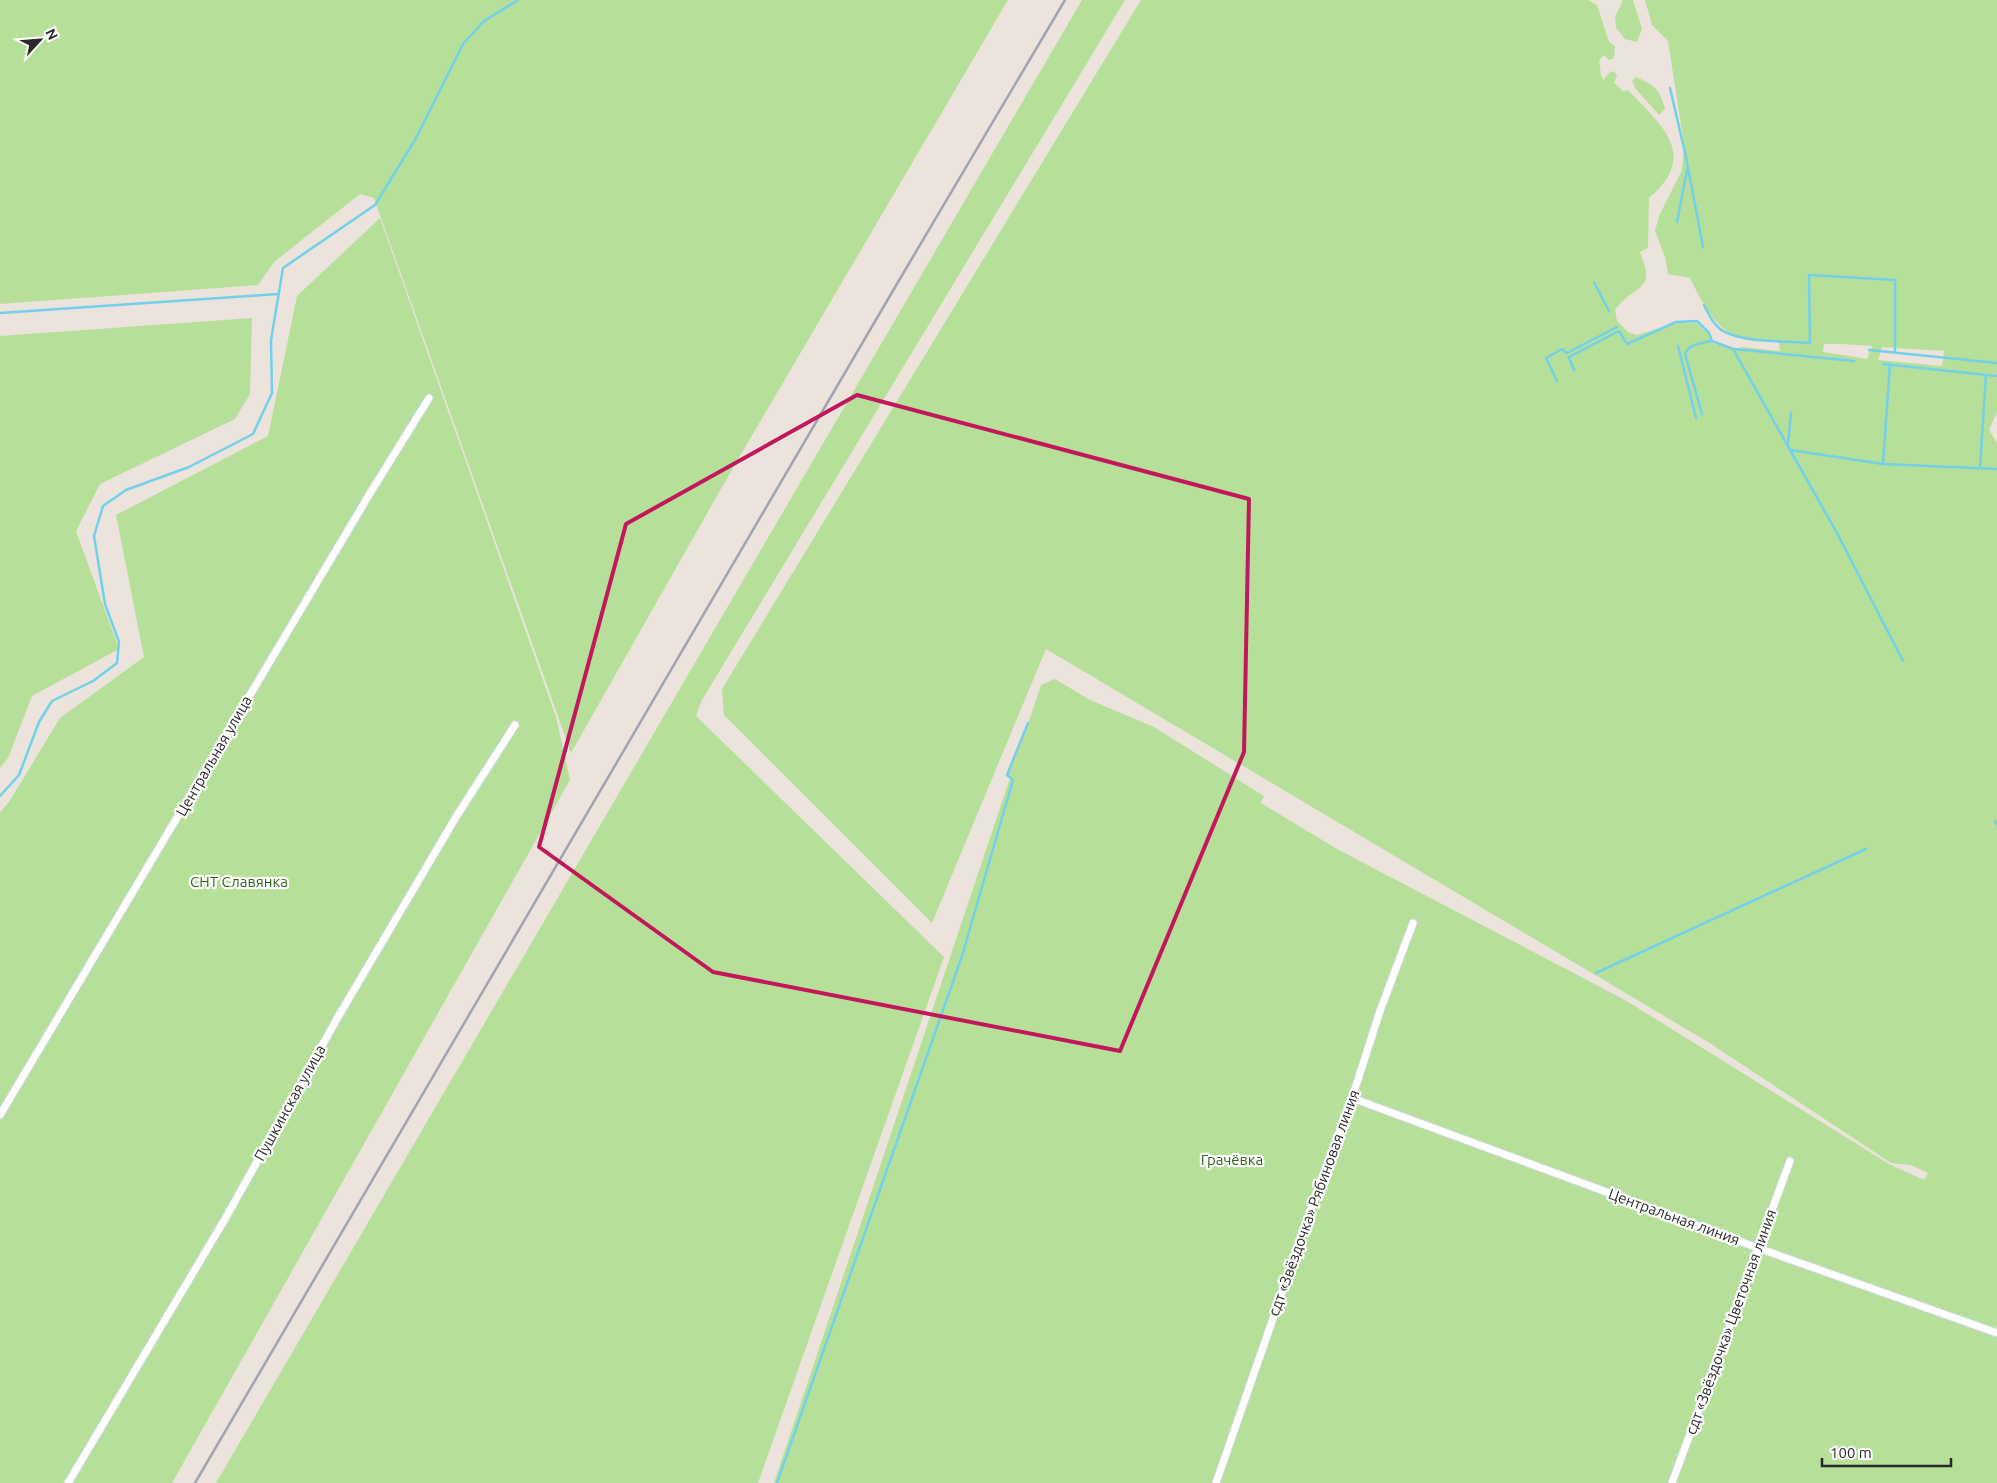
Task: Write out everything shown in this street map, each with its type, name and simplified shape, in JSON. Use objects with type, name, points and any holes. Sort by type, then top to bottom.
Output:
[{"type":"street","name":"Центральная улица","points":[[0,1115],[369,495],[429,398]]},
{"type":"street","name":"Пушкинская улица","points":[[68,1483],[225,1219],[338,1017],[456,818],[515,725]]},
{"type":"street","name":"сдт «Звёздочка» Рябиновая линия","points":[[1216,1483],[1319,1186],[1352,1098],[1380,1010],[1413,923]]},
{"type":"street","name":"Центральная линия","points":[[1352,1098],[1758,1248],[1997,1333]]},
{"type":"street","name":"сдт «Звёздочка» Цветочная линия","points":[[1672,1483],[1790,1161]]},
{"type":"highlighted area","points":[[857,395],[1249,499],[1244,752],[1120,1051],[713,972],[539,847],[626,524]]},
{"type":"green space","points":[[0,0],[1008,0],[734,466],[571,753],[374,198],[360,194],[274,262],[258,285],[0,304]]},
{"type":"green space","points":[[1082,0],[1125,0],[702,700],[696,716],[944,957],[758,1483],[216,1483]]},
{"type":"green space","name":"Грачёвка","points":[[1141,0],[1588,0],[1597,5],[1609,42],[1615,46],[1614,58],[1609,60],[1604,55],[1599,60],[1603,80],[1609,73],[1614,71],[1617,76],[1614,83],[1623,91],[1628,90],[1653,116],[1670,142],[1674,155],[1672,168],[1664,183],[1649,198],[1648,248],[1640,252],[1645,265],[1645,281],[1615,310],[1617,321],[1628,332],[1637,335],[1676,323],[1696,323],[1708,334],[1712,343],[1736,350],[1742,347],[1780,351],[1779,342],[1747,340],[1727,331],[1705,306],[1690,278],[1668,274],[1665,257],[1655,231],[1659,216],[1682,170],[1684,145],[1668,41],[1652,25],[1645,0],[1997,0],[1997,412],[1989,430],[1997,443],[1997,1483],[774,1483],[1010,778],[1007,775],[1041,685],[1055,679],[1090,700],[1154,727],[1264,796],[1261,803],[1337,849],[1625,1000],[1889,1164],[1924,1180],[1928,1173],[1911,1165],[1891,1163],[1708,1042],[1046,649],[932,923],[724,715],[722,689]],"holes":[[[1824,344],[1842,344],[1872,346],[1867,359],[1823,352]],[[1882,347],[1944,351],[1942,366],[1878,360]]]},
{"type":"green space","points":[[1622,0],[1633,0],[1642,29],[1637,42],[1625,39],[1616,28],[1615,16]]},
{"type":"green space","points":[[1636,77],[1652,85],[1658,92],[1665,109],[1659,115],[1636,89],[1632,81]]},
{"type":"green space","name":"СНТ Славянка","points":[[380,218],[556,717],[570,780],[172,1483],[0,1483],[0,812],[9,802],[60,718],[144,657],[116,515],[268,436],[297,296]]},
{"type":"green space","points":[[252,318],[250,394],[235,419],[100,484],[76,531],[119,649],[32,696],[8,758],[0,768],[0,336]]},
{"type":"waterway","points":[[0,796],[19,775],[39,722],[52,701],[93,681],[117,663],[119,642],[105,604],[94,536],[103,506],[126,490],[189,467],[253,434],[272,393],[271,340],[283,268],[375,205],[415,140],[463,44],[484,21],[518,0]]},
{"type":"waterway","points":[[1670,88],[1686,157],[1703,247]]},
{"type":"waterway","points":[[1677,222],[1687,170]]},
{"type":"waterway","points":[[1704,305],[1714,323],[1727,333],[1749,339],[1810,343],[1809,275],[1895,280],[1895,352]]},
{"type":"waterway","points":[[1594,282],[1609,311]]},
{"type":"waterway","points":[[0,313],[278,294]]},
{"type":"waterway","points":[[1574,370],[1569,357],[1619,331],[1627,344],[1676,322],[1697,321],[1709,333],[1712,341],[1733,349],[1837,533],[1903,661]]},
{"type":"waterway","points":[[1557,381],[1546,358],[1562,349],[1567,353],[1617,327]]},
{"type":"waterway","points":[[1702,414],[1685,354],[1693,346],[1712,341]]},
{"type":"waterway","points":[[1678,346],[1696,418]]},
{"type":"waterway","points":[[1734,349],[1854,361]]},
{"type":"waterway","points":[[1869,350],[1997,363]]},
{"type":"waterway","points":[[1883,364],[1997,376]]},
{"type":"waterway","points":[[1883,464],[1890,364]]},
{"type":"waterway","points":[[1980,468],[1986,375]]},
{"type":"waterway","points":[[1788,444],[1791,413]]},
{"type":"waterway","points":[[1790,450],[1883,464],[1997,469]]},
{"type":"waterway","points":[[777,1483],[962,956],[1013,780],[1007,775],[1028,723]]},
{"type":"waterway","points":[[1995,821],[1997,825]]},
{"type":"waterway","points":[[1596,973],[1866,849]]},
{"type":"railway","points":[[195,1483],[1065,0]]}]
